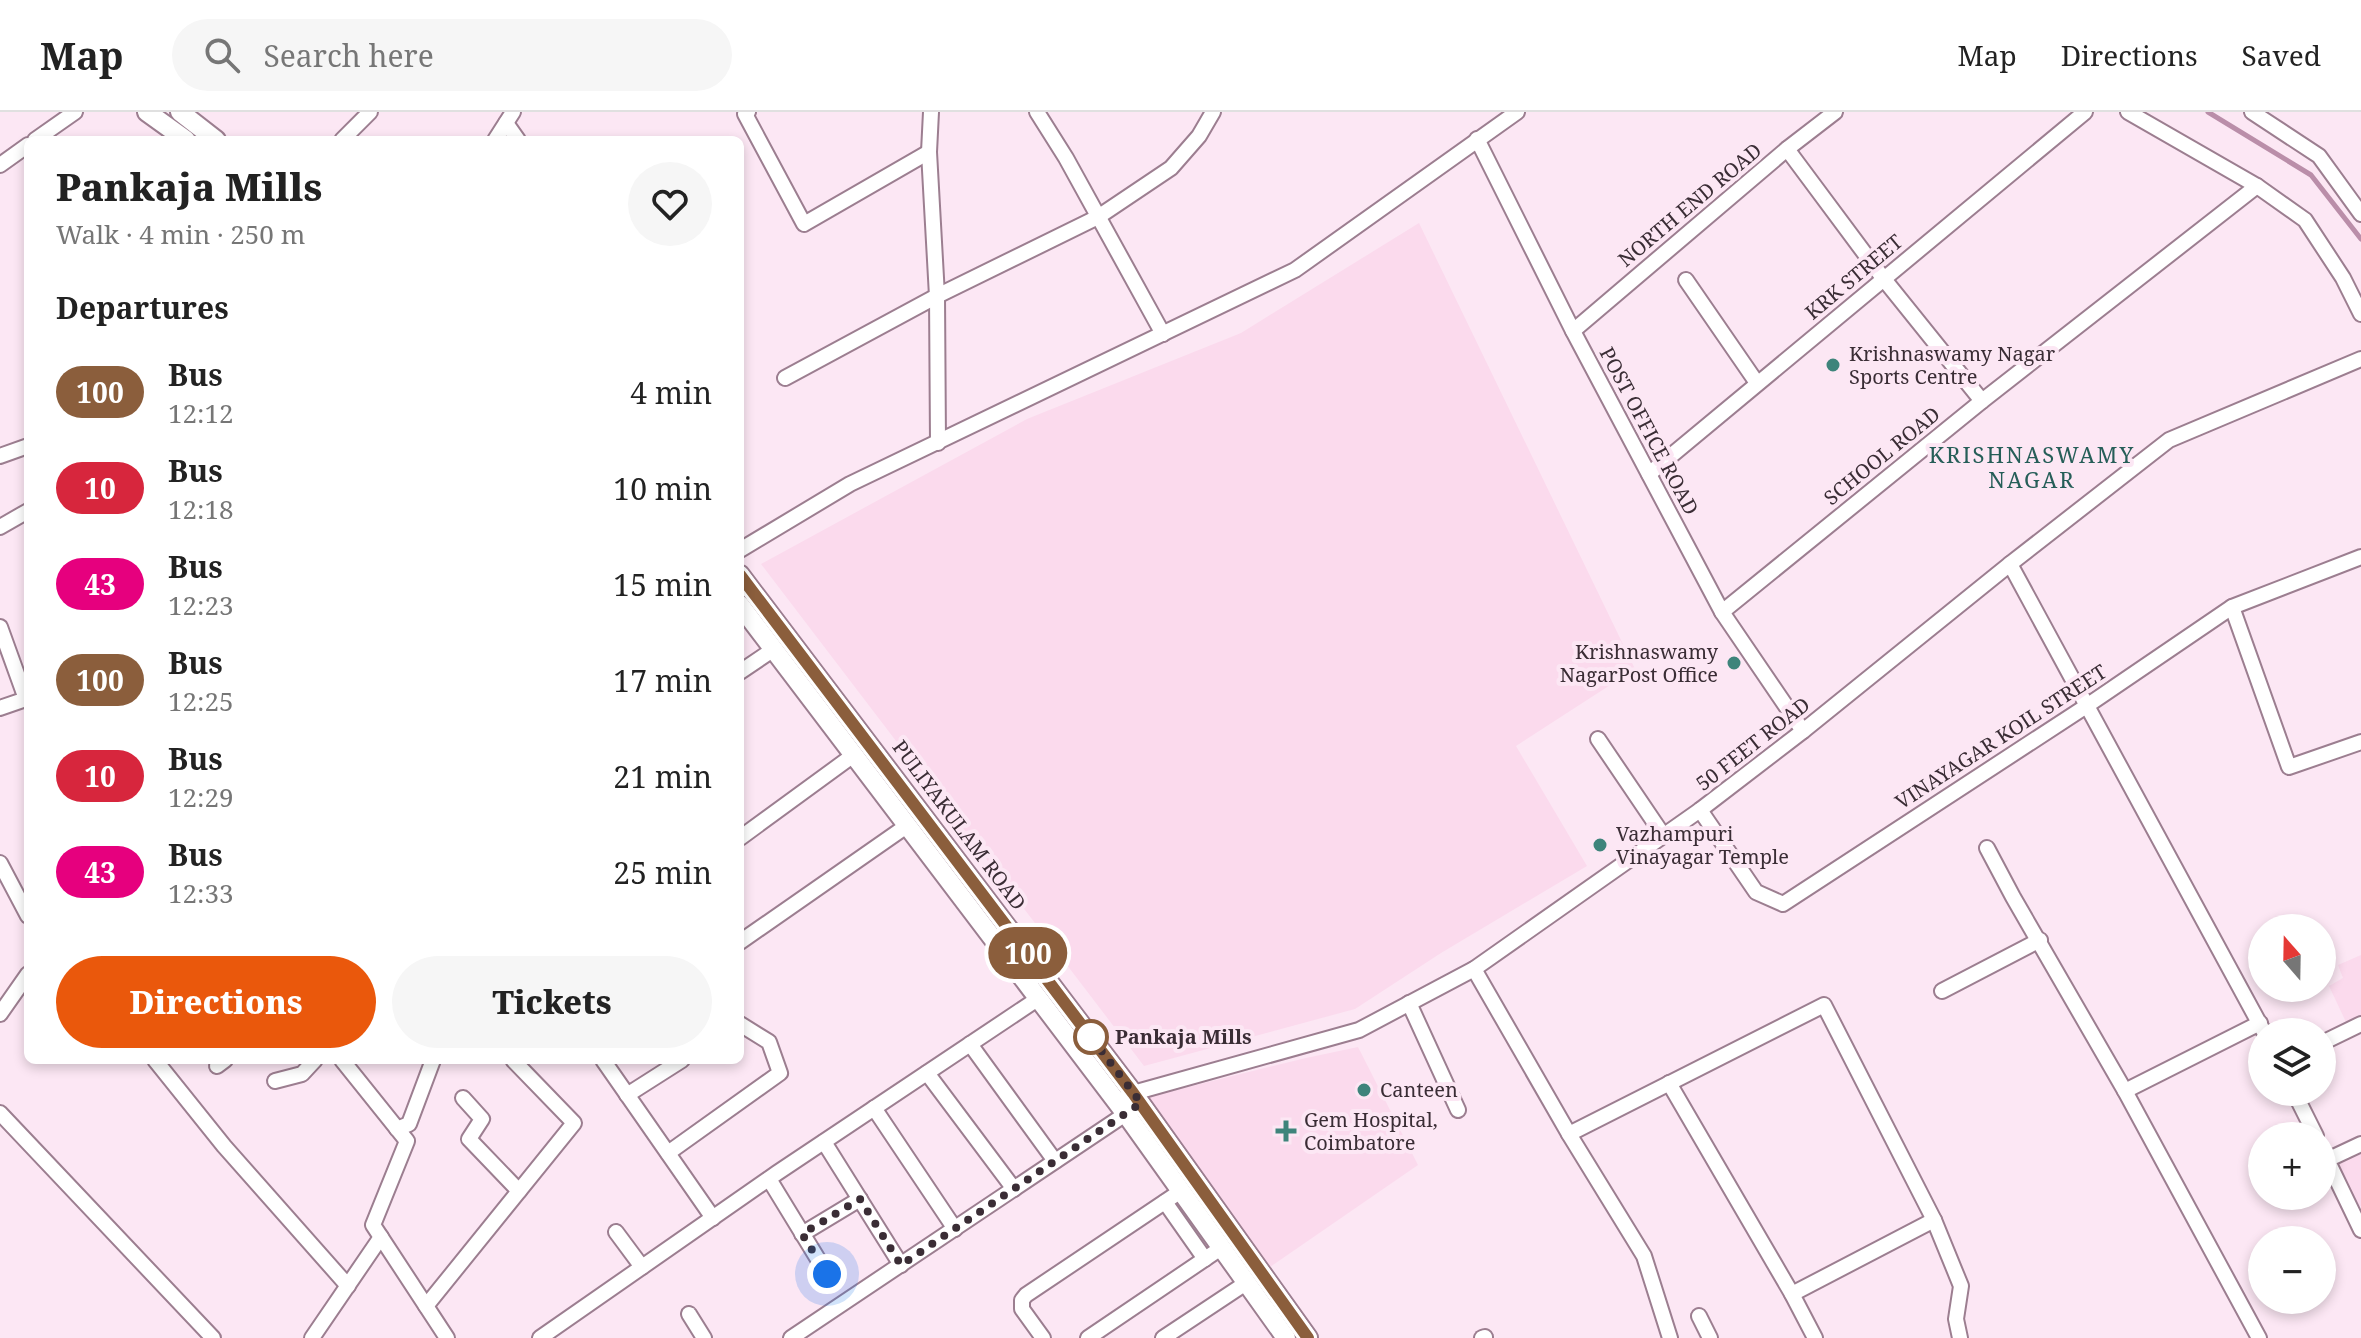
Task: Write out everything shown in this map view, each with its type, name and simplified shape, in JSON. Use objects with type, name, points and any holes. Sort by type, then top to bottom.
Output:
[{"type":"main road","points":[[147,112],[180,136]]},
{"type":"main road","points":[[180,112],[211,136]]},
{"type":"main road","name":"PULIYAKULAM ROAD","points":[[744,580],[1129,1103],[1308,1338]]},
{"type":"main road","name":"PULIYAKULAM ROAD","points":[[744,610],[1039,998],[1129,1103],[1173,1196],[1213,1253],[1246,1283],[1286,1338]]},
{"type":"street","points":[[41,136],[75,112]]},
{"type":"street","points":[[346,136],[370,112]]},
{"type":"street","points":[[931,112],[929,152],[937,296],[938,443]]},
{"type":"street","points":[[1037,112],[1163,334]]},
{"type":"street","points":[[785,378],[937,296],[1098,217],[1171,168],[1199,136],[1213,112]]},
{"type":"street","points":[[744,548],[850,484],[1295,270],[1517,112]]},
{"type":"street","name":"NORTH END ROAD","points":[[1573,331],[1835,112]]},
{"type":"street","name":"KRK STREET","points":[[1649,474],[2085,112]]},
{"type":"street","points":[[2128,112],[2257,186],[2305,220],[2343,278],[2361,314]]},
{"type":"street","points":[[2252,112],[2319,156],[2361,214]]},
{"type":"street","points":[[742,113],[804,224],[929,152]]},
{"type":"street","points":[[497,136],[510,115]]},
{"type":"street","points":[[510,115],[517,136]]},
{"type":"street","name":"POST OFFICE ROAD","points":[[1477,139],[1573,331],[1722,612],[1803,731]]},
{"type":"street","points":[[0,165],[24,148]]},
{"type":"street","points":[[1787,149],[1883,278],[1982,401]]},
{"type":"street","name":"SCHOOL ROAD","points":[[1722,612],[1982,401],[2257,186]]},
{"type":"street","points":[[1686,280],[1757,383]]},
{"type":"street","name":"50 FEET ROAD","points":[[791,1338],[1055,1161],[1129,1103],[1359,1030],[1474,969],[1700,810],[2169,440],[2361,359]]},
{"type":"street","points":[[0,456],[24,447]]},
{"type":"street","points":[[0,527],[24,513]]},
{"type":"street","name":"VINAYAGAR KOIL STREET","points":[[1700,810],[1756,892],[1783,904],[2232,607],[2361,557]]},
{"type":"street","points":[[2010,564],[2257,1018]]},
{"type":"street","points":[[2232,607],[2289,767],[2361,742]]},
{"type":"street","points":[[0,627],[24,689]]},
{"type":"street","points":[[744,669],[774,649]]},
{"type":"street","points":[[0,708],[24,700]]},
{"type":"street","points":[[1598,739],[1663,835]]},
{"type":"street","points":[[744,835],[855,754]]},
{"type":"street","points":[[744,939],[908,825]]},
{"type":"street","points":[[1987,848],[2125,1091],[2259,1338]]},
{"type":"street","points":[[0,863],[24,908]]},
{"type":"street","points":[[1942,991],[2040,940]]},
{"type":"street","points":[[1474,969],[1644,1256],[1670,1338]]},
{"type":"street","points":[[0,1014],[24,980]]},
{"type":"street","points":[[540,1338],[769,1179],[1039,998]]},
{"type":"street","points":[[1409,1003],[1458,1110]]},
{"type":"street","points":[[1569,1134],[1824,1005],[1934,1220],[1961,1286],[1956,1319],[1960,1338]]},
{"type":"street","points":[[2336,1036],[2361,1024]]},
{"type":"street","points":[[668,1153],[780,1073],[769,1042],[744,1026]]},
{"type":"street","points":[[2125,1091],[2248,1034]]},
{"type":"street","points":[[970,1044],[1055,1161]]},
{"type":"street","points":[[158,1064],[224,1146],[348,1286]]},
{"type":"street","points":[[275,1081],[302,1074],[311,1064]]},
{"type":"street","points":[[345,1064],[407,1141],[373,1225],[447,1338]]},
{"type":"street","points":[[397,1129],[409,1124],[432,1064]]},
{"type":"street","points":[[426,1306],[574,1123],[517,1064]]},
{"type":"street","points":[[606,1064],[713,1218]]},
{"type":"street","points":[[627,1095],[676,1064]]},
{"type":"street","points":[[927,1073],[1014,1189]]},
{"type":"street","points":[[1669,1083],[1815,1338]]},
{"type":"street","points":[[463,1098],[482,1119],[469,1139],[519,1191]]},
{"type":"street","points":[[874,1108],[955,1229]]},
{"type":"street","points":[[0,1113],[213,1338]]},
{"type":"street","points":[[824,1142],[901,1265]]},
{"type":"street","points":[[2336,1151],[2361,1144]]},
{"type":"street","points":[[769,1179],[827,1274]]},
{"type":"street","points":[[2336,1179],[2361,1230]]},
{"type":"street","points":[[1043,1338],[1022,1309],[1022,1300],[1026,1295],[1173,1196]]},
{"type":"street","points":[[802,1234],[860,1199]]},
{"type":"street","points":[[1792,1294],[1934,1220]]},
{"type":"street","points":[[616,1232],[642,1267]]},
{"type":"street","points":[[312,1338],[381,1237]]},
{"type":"street","points":[[1088,1338],[1213,1253]]},
{"type":"street","points":[[1163,1338],[1246,1283]]},
{"type":"street","points":[[689,1314],[704,1338]]},
{"type":"street","points":[[1699,1316],[1710,1338]]},
{"type":"shaded area","points":[[1419,223],[1635,669],[1516,746],[1587,866],[1441,953],[1355,1009],[1144,1066],[761,564],[1027,419],[1241,333]]},
{"type":"shaded area","points":[[2361,955],[2361,1015],[2346,1022],[2336,1001],[2336,982],[2343,978],[2338,965]]},
{"type":"shaded area","name":"Gem Hospital, Coimbatore","points":[[1358,1047],[1418,1165],[1270,1267],[1147,1097]]},
{"type":"shaded area","points":[[2361,1148],[2361,1206],[2357,1207],[2336,1160]]},
{"type":"waterway","points":[[2208,112],[2311,175],[2361,239]]},
{"type":"bus line","name":"100","points":[[744,580],[1133,1093],[1308,1338]]},
{"type":"place","name":"Krishnaswamy Nagar Sports Centre","points":[[1833,365]]},
{"type":"place","name":"Krishnaswamy NagarPost Office","points":[[1734,663]]},
{"type":"place","name":"Vazhampuri Vinayagar Temple","points":[[1600,845]]},
{"type":"place","name":"Pankaja Mills","points":[[1091,1037]]},
{"type":"place","name":"Canteen","points":[[1364,1090]]},
{"type":"place","name":"Gem Hospital, Coimbatore","points":[[1286,1131]]},
{"type":"district","name":"KRISHNASWAMY NAGAR","points":[[2032,468]]},
{"type":"route","points":[[827,1274],[802,1234],[860,1199],[901,1265],[1141,1103],[1091,1037]]}]
